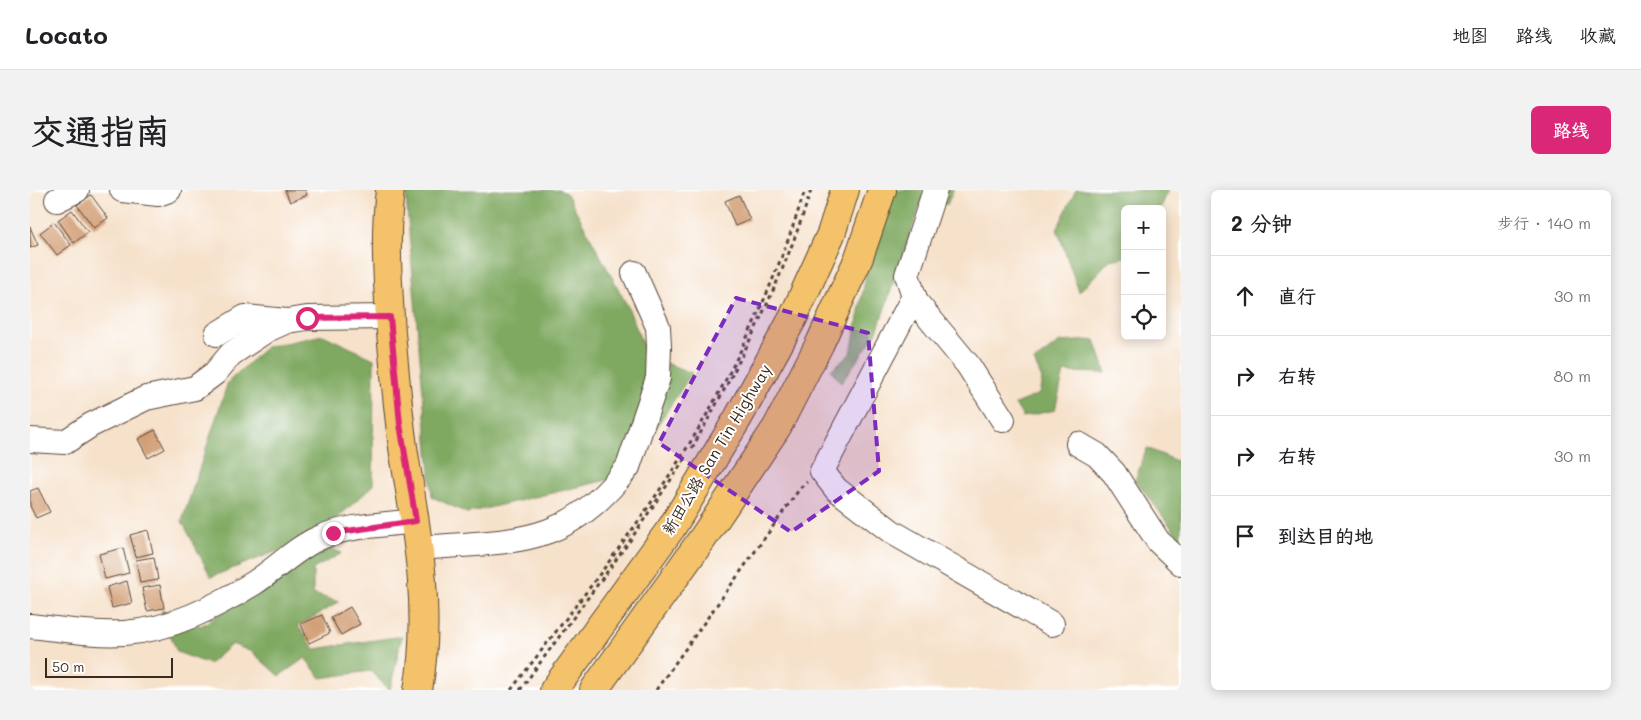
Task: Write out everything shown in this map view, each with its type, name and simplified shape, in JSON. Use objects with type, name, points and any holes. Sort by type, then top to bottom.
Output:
[{"type":"main road","points":[[390,190],[386,251],[390,317],[400,424],[420,548],[424,630],[418,690]]},
{"type":"main road","name":"新田公路 San Tin Highway","points":[[554,690],[672,526],[738,418],[793,318],[831,234],[845,190]]},
{"type":"main road","name":"新田公路 San Tin Highway","points":[[594,690],[703,538],[777,427],[820,343],[858,260],[882,190]]},
{"type":"street","points":[[122,190],[158,194],[168,190]]},
{"type":"street","points":[[935,190],[907,275],[916,302],[968,365],[1003,420]]},
{"type":"street","points":[[420,548],[514,541],[538,536],[578,516],[601,498],[628,467],[658,378],[658,327],[634,273]]},
{"type":"street","points":[[914,296],[822,471],[836,490],[892,532],[1052,624]]},
{"type":"street","points":[[217,334],[245,317],[287,321],[307,318],[390,317]]},
{"type":"street","points":[[30,440],[65,442],[91,425],[146,398],[195,388],[215,373],[231,354],[266,330],[287,321]]},
{"type":"street","points":[[1078,444],[1097,456],[1114,473],[1158,540],[1181,563]]},
{"type":"street","points":[[30,626],[116,633],[139,632],[166,626],[207,609],[247,587],[320,537],[340,531],[416,521]]},
{"type":"path","points":[[511,690],[610,560],[683,454],[748,338],[796,218],[805,190]]},
{"type":"path","points":[[520,690],[630,542],[688,455],[753,338],[782,272],[811,190]]},
{"type":"path","points":[[656,690],[801,487],[822,471]]},
{"type":"highlighted area","points":[[736,298],[868,333],[879,471],[791,532],[659,443]]},
{"type":"green space","points":[[409,190],[560,190],[567,194],[628,307],[647,356],[692,373],[624,476],[467,513],[432,497],[406,197]]},
{"type":"green space","points":[[892,190],[953,190],[947,205],[924,194],[876,334],[841,383],[831,370],[851,353],[874,234]]},
{"type":"green space","points":[[1076,190],[1169,190],[1162,205],[1121,205],[1121,258],[1110,260],[1079,292],[1057,229]]},
{"type":"green space","points":[[323,335],[374,359],[373,486],[318,535],[211,577],[182,521],[228,382],[266,347]]},
{"type":"green space","points":[[1095,340],[1106,373],[1064,372],[1055,410],[1023,417],[1015,404],[1039,394],[1042,379],[1034,361],[1060,342]]},
{"type":"green space","points":[[1147,448],[1181,463],[1181,540],[1135,480]]},
{"type":"green space","points":[[314,543],[342,553],[313,569],[313,594],[339,602],[298,626],[315,649],[402,636],[390,690],[370,671],[321,678],[305,658],[279,676],[252,652],[232,644],[209,664],[177,652],[161,610],[201,626],[229,608]]},
{"type":"building","points":[[285,190],[305,190],[307,195],[290,202]]},
{"type":"building","points":[[91,195],[108,218],[94,228],[77,205]]},
{"type":"building","points":[[739,195],[750,220],[735,226],[725,201]]},
{"type":"building","points":[[72,210],[88,232],[74,243],[58,220]]},
{"type":"building","points":[[54,222],[71,245],[57,255],[40,233]]},
{"type":"building","points":[[30,227],[38,245],[30,248]]},
{"type":"building","points":[[155,430],[165,449],[148,458],[138,439]]},
{"type":"building","points":[[38,488],[50,512],[36,518],[30,506],[30,491]]},
{"type":"building","points":[[148,530],[153,553],[136,557],[130,535]]},
{"type":"building","points":[[123,548],[129,573],[105,579],[99,554]]},
{"type":"building","points":[[154,557],[158,580],[140,583],[136,560]]},
{"type":"building","points":[[127,581],[132,603],[112,608],[107,587]]},
{"type":"building","points":[[160,585],[164,608],[147,611],[142,588]]},
{"type":"building","points":[[350,607],[360,624],[341,635],[331,618]]},
{"type":"building","points":[[322,615],[330,633],[309,643],[301,624]]},
{"type":"route","points":[[307,318],[390,317],[400,424],[416,521],[333,533]]}]
